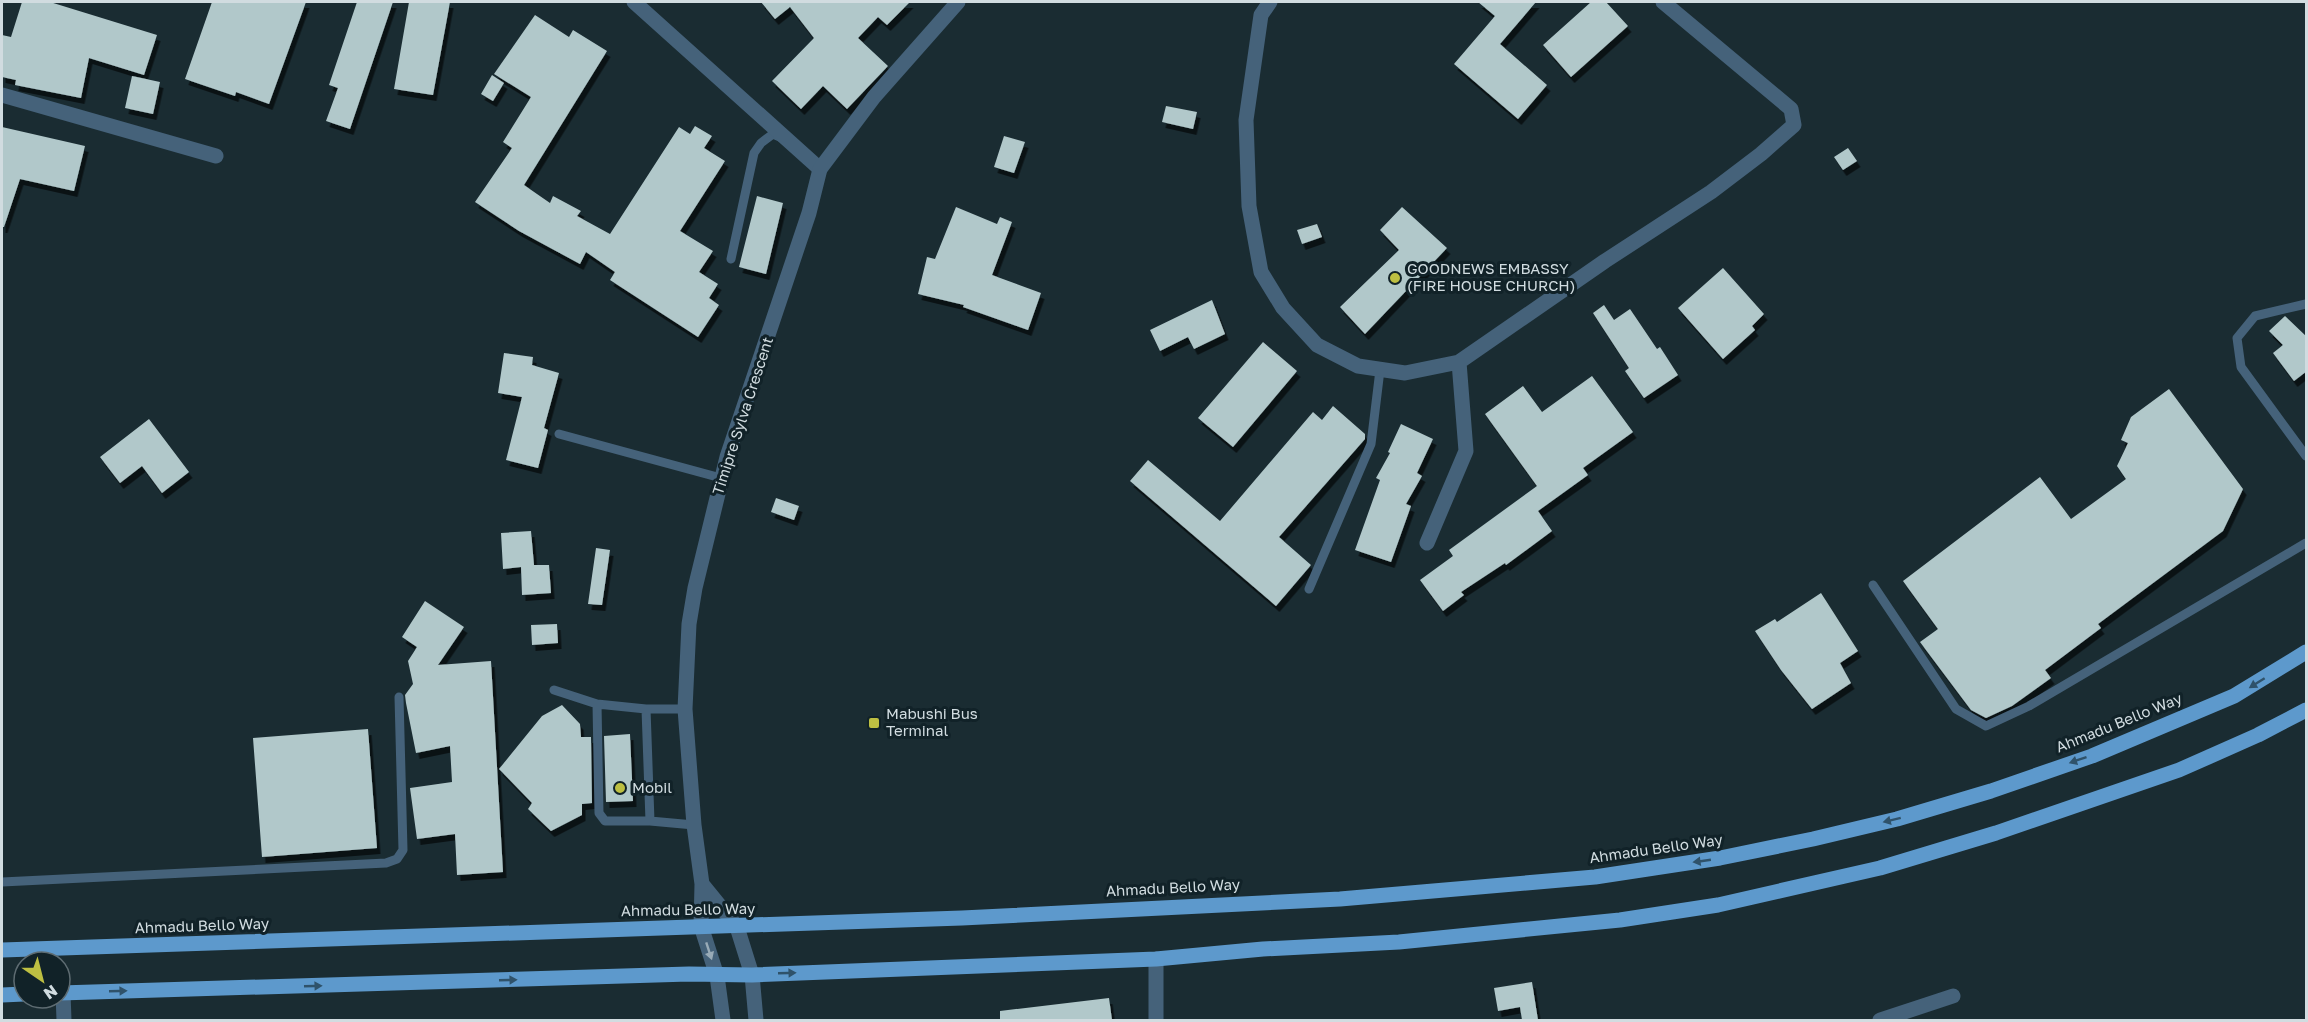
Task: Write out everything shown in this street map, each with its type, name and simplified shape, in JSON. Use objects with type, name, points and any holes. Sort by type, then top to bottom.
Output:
[{"type":"main road","name":"Ahmadu Bello Way","points":[[2,951],[962,918],[1340,899],[1584,878],[1720,858],[1897,819],[1991,791],[2070,764],[2234,696],[2307,652]]},
{"type":"main road","points":[[72,993],[689,974],[752,975],[1156,959],[1263,949],[1399,942],[1620,920],[1718,905],[1880,868],[1996,833],[2179,770],[2258,735],[2307,710]]},
{"type":"street","points":[[634,2],[820,169]]},
{"type":"street","name":"Timipre Sylva Crescent","points":[[723,1020],[717,976],[700,926],[702,884],[694,825],[685,709],[689,624],[695,588],[721,478],[809,213],[820,169],[874,97],[957,2]]},
{"type":"street","points":[[1270,2],[1261,15],[1246,120],[1249,206],[1261,272],[1283,308],[1317,345],[1358,366],[1405,374],[1459,362],[1605,261],[1711,192],[1761,154],[1794,125],[1791,109],[1663,2]]},
{"type":"street","points":[[2,95],[216,156]]},
{"type":"street","points":[[1427,543],[1466,451],[1459,362]]},
{"type":"street","points":[[702,884],[737,927],[752,975],[756,1020]]},
{"type":"street","points":[[1156,959],[1156,1020]]},
{"type":"street","points":[[1880,1020],[1953,996]]},
{"type":"lane","points":[[731,259],[754,153],[761,143],[773,134],[786,138]]},
{"type":"lane","points":[[2307,304],[2255,316],[2237,338],[2241,367],[2307,456]]},
{"type":"lane","points":[[1309,590],[1371,444],[1380,370]]},
{"type":"lane","points":[[559,434],[721,478]]},
{"type":"lane","points":[[1873,585],[1956,709],[1986,726],[2029,706],[2307,543]]},
{"type":"lane","points":[[554,690],[597,704],[646,709],[685,709]]},
{"type":"lane","points":[[2,882],[386,863],[397,858],[404,850],[399,697]]},
{"type":"lane","points":[[597,704],[599,813],[605,821],[650,821],[694,825]]},
{"type":"lane","points":[[646,709],[650,821]]},
{"type":"building","points":[[22,2],[50,2],[157,35],[144,75],[89,58],[81,98],[15,85],[16,80],[2,77],[2,35],[11,37]]},
{"type":"building","points":[[212,2],[306,2],[269,104],[236,92],[235,96],[185,79]]},
{"type":"building","points":[[357,2],[393,2],[350,129],[326,121],[338,88],[329,85]]},
{"type":"building","points":[[409,2],[450,2],[433,95],[394,89]]},
{"type":"building","points":[[761,2],[910,2],[887,25],[878,17],[858,38],[888,66],[847,109],[823,86],[801,109],[772,81],[814,38],[790,7],[775,19]]},
{"type":"building","points":[[1478,2],[1536,2],[1500,44],[1547,85],[1518,119],[1454,64],[1495,16]]},
{"type":"building","points":[[1591,2],[1606,2],[1628,26],[1571,77],[1543,45]]},
{"type":"building","points":[[535,15],[569,37],[573,30],[607,51],[524,185],[550,203],[553,196],[581,211],[577,216],[610,234],[679,127],[690,134],[695,126],[712,136],[704,148],[725,161],[680,231],[713,251],[699,272],[718,284],[709,298],[719,305],[698,337],[610,280],[615,272],[586,252],[580,264],[519,231],[475,202],[512,148],[503,142],[531,97],[494,74]]},
{"type":"building","points":[[492,75],[504,83],[493,101],[481,94]]},
{"type":"building","points":[[132,76],[160,82],[153,114],[125,108]]},
{"type":"building","points":[[1166,106],[1197,112],[1193,129],[1162,122]]},
{"type":"building","points":[[2,127],[85,146],[74,191],[20,179],[4,227],[2,227]]},
{"type":"building","points":[[1004,136],[1025,142],[1014,173],[994,167]]},
{"type":"building","points":[[1848,148],[1857,161],[1843,170],[1834,157]]},
{"type":"building","points":[[757,196],[783,203],[766,274],[739,267]]},
{"type":"building","points":[[956,207],[997,224],[1000,217],[1012,222],[992,275],[1041,293],[1028,330],[963,307],[964,305],[918,294],[927,257],[935,259]]},
{"type":"building","name":"GOODNEWS EMBASSY (FIRE HOUSE CHURCH)","points":[[1402,207],[1447,248],[1365,334],[1340,307],[1399,250],[1380,230]]},
{"type":"building","points":[[1317,224],[1322,237],[1302,244],[1297,230]]},
{"type":"building","points":[[1723,268],[1764,314],[1752,326],[1755,330],[1723,359],[1678,308]]},
{"type":"building","points":[[1212,300],[1225,334],[1194,349],[1188,337],[1160,351],[1150,330]]},
{"type":"building","points":[[1604,305],[1614,320],[1630,309],[1657,349],[1660,347],[1678,375],[1644,398],[1625,371],[1629,368],[1593,313]]},
{"type":"building","points":[[2285,316],[2307,337],[2307,371],[2294,381],[2273,353],[2283,345],[2269,331]]},
{"type":"building","points":[[1263,342],[1297,371],[1233,447],[1198,418]]},
{"type":"building","points":[[504,353],[533,357],[532,365],[559,373],[544,428],[548,430],[538,468],[506,460],[522,397],[498,393]]},
{"type":"building","points":[[1592,376],[1633,432],[1583,468],[1588,475],[1538,511],[1552,531],[1506,565],[1505,563],[1461,592],[1464,595],[1443,611],[1420,580],[1453,556],[1449,550],[1537,486],[1485,414],[1523,386],[1542,412]]},
{"type":"building","points":[[2169,389],[2243,489],[2223,531],[2098,624],[2101,628],[2045,670],[2051,678],[2012,706],[1986,718],[1971,710],[1920,642],[1938,629],[1903,581],[2040,477],[2071,519],[2126,479],[2117,466],[2128,443],[2121,440],[2131,417]]},
{"type":"building","points":[[1333,406],[1365,434],[1365,439],[1279,537],[1311,565],[1276,606],[1130,481],[1148,460],[1220,521],[1313,412],[1322,420]]},
{"type":"building","points":[[149,419],[189,472],[162,493],[142,466],[120,483],[100,457]]},
{"type":"building","points":[[1401,424],[1433,439],[1417,473],[1422,476],[1406,504],[1411,506],[1391,562],[1355,550],[1380,480],[1376,478],[1390,453],[1388,452]]},
{"type":"building","points":[[776,498],[799,506],[794,520],[771,512]]},
{"type":"building","points":[[531,531],[534,565],[549,565],[551,593],[522,595],[521,567],[503,569],[501,533]]},
{"type":"building","points":[[596,548],[610,550],[602,605],[588,604]]},
{"type":"building","points":[[1821,593],[1858,651],[1840,663],[1851,683],[1812,709],[1781,670],[1755,631],[1775,619],[1777,622]]},
{"type":"building","points":[[425,601],[464,627],[438,665],[491,661],[503,872],[457,875],[455,834],[417,839],[410,788],[452,782],[450,746],[416,753],[406,703],[405,695],[413,684],[408,661],[417,647],[402,637]]},
{"type":"building","points":[[557,624],[558,643],[532,645],[531,625]]},
{"type":"building","points":[[562,705],[580,724],[581,737],[591,737],[592,803],[582,804],[582,815],[551,831],[528,809],[532,803],[499,769],[542,716]]},
{"type":"building","points":[[368,729],[377,848],[262,857],[253,738]]},
{"type":"building","points":[[630,734],[633,801],[606,802],[604,736]]},
{"type":"building","points":[[1532,982],[1538,1020],[1522,1020],[1520,1007],[1498,1011],[1494,988]]},
{"type":"building","points":[[1109,998],[1112,1020],[1000,1020],[1000,1011]]},
{"type":"place","name":"GOODNEWS EMBASSY (FIRE HOUSE CHURCH)","points":[[1395,278]]},
{"type":"place","name":"Mabushi Bus Terminal","points":[[874,723]]},
{"type":"place","name":"Mobil","points":[[620,788]]}]
